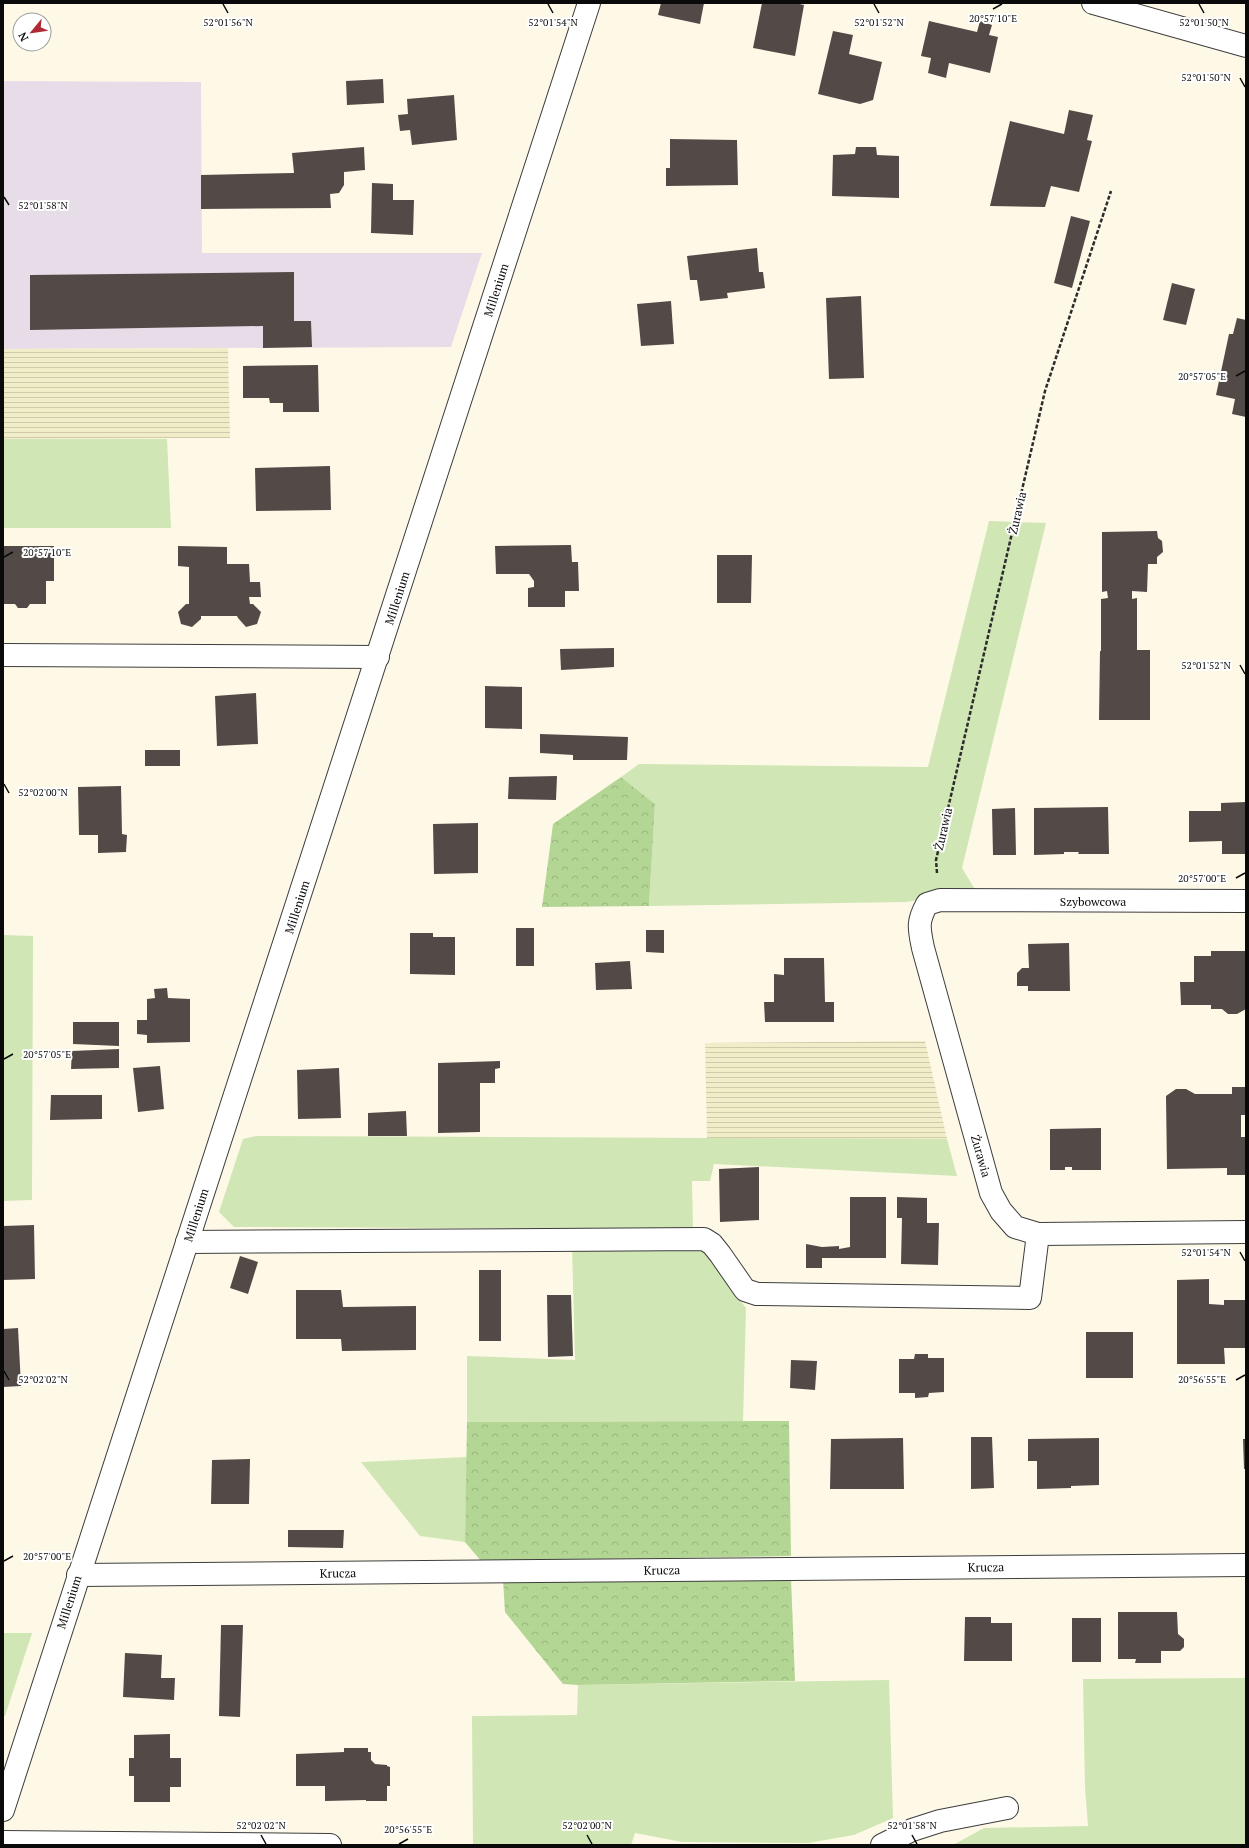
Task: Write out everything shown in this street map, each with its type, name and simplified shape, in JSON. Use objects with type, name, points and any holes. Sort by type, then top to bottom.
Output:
[{"type":"street","name":"Millenium","points":[[3,1810],[589,3]]},
{"type":"street","points":[[1093,3],[1246,46]]},
{"type":"street","points":[[3,655],[378,657]]},
{"type":"street","name":"Szybowcowa","points":[[940,900],[1246,901]]},
{"type":"street","name":"Żurawia","points":[[940,900],[928,904],[921,915],[918,923],[922,942],[991,1193],[1001,1211],[1015,1227],[1038,1234],[1246,1232]]},
{"type":"street","points":[[187,1242],[704,1239],[716,1249],[745,1290],[757,1294],[1030,1298],[1038,1234]]},
{"type":"street","name":"Krucza","points":[[78,1575],[1246,1565]]},
{"type":"street","points":[[882,1845],[912,1830],[940,1821],[1006,1808]]},
{"type":"street","points":[[3,1842],[330,1845]]},
{"type":"path","name":"Żurawia","points":[[940,900],[936,860],[1045,391],[1111,191]]},
{"type":"shaded area","points":[[3,81],[201,82],[202,253],[482,253],[451,347],[3,349]]},
{"type":"shaded area","points":[[228,348],[230,438],[3,439],[3,349]]},
{"type":"shaded area","points":[[925,1041],[947,1139],[707,1139],[705,1043]]},
{"type":"green space","points":[[3,439],[167,439],[171,528],[3,528]]},
{"type":"green space","points":[[989,521],[1046,523],[962,868],[976,891],[906,902],[649,906],[655,804],[621,777],[639,764],[928,767]]},
{"type":"green space","points":[[621,777],[655,804],[649,906],[542,907],[553,824]]},
{"type":"green space","points":[[3,935],[33,936],[32,1200],[3,1201]]},
{"type":"green space","points":[[256,1136],[947,1139],[957,1176],[714,1164],[710,1181],[692,1181],[693,1229],[234,1227],[219,1212],[243,1139]]},
{"type":"green space","points":[[572,1245],[706,1247],[724,1279],[746,1308],[743,1421],[467,1422],[467,1356],[575,1360]]},
{"type":"green space","points":[[789,1421],[791,1556],[481,1561],[465,1542],[467,1422]]},
{"type":"green space","points":[[467,1457],[465,1542],[420,1536],[361,1462]]},
{"type":"green space","points":[[791,1578],[795,1681],[563,1684],[505,1612],[503,1580]]},
{"type":"green space","points":[[3,1633],[32,1633],[5,1716],[3,1716]]},
{"type":"green space","points":[[1246,1678],[1246,1845],[953,1845],[984,1828],[1088,1826],[1085,1788],[1083,1679]]},
{"type":"green space","points":[[889,1680],[893,1818],[854,1835],[808,1843],[682,1842],[635,1833],[631,1845],[473,1845],[472,1716],[577,1715],[578,1685]]},
{"type":"building","points":[[661,3],[704,3],[700,24],[658,15]]},
{"type":"building","points":[[762,3],[795,3],[804,5],[795,56],[753,48]]},
{"type":"building","points":[[929,21],[977,32],[980,21],[992,25],[989,35],[998,37],[990,73],[949,63],[946,78],[928,73],[931,58],[921,56]]},
{"type":"building","points":[[833,31],[853,35],[849,54],[882,62],[873,100],[860,104],[818,94]]},
{"type":"building","points":[[383,79],[384,103],[347,105],[346,81]]},
{"type":"building","points":[[454,95],[457,140],[412,145],[410,130],[400,131],[398,115],[408,114],[407,99]]},
{"type":"building","points":[[1069,110],[1093,115],[1087,140],[1092,141],[1079,192],[1051,186],[1045,207],[990,206],[1010,121],[1064,134]]},
{"type":"building","points":[[670,139],[737,140],[738,185],[666,186],[666,168],[670,168]]},
{"type":"building","points":[[364,147],[365,170],[344,172],[344,185],[339,193],[330,194],[331,208],[201,209],[201,175],[294,173],[292,153]]},
{"type":"building","points":[[856,147],[876,147],[877,155],[899,156],[899,198],[832,196],[833,155],[855,154]]},
{"type":"building","points":[[372,183],[393,184],[393,200],[414,200],[413,235],[371,233]]},
{"type":"building","points":[[1071,216],[1090,221],[1072,288],[1054,283]]},
{"type":"building","points":[[757,248],[759,272],[763,272],[765,288],[727,293],[728,298],[700,301],[697,280],[690,280],[687,256]]},
{"type":"building","points":[[294,272],[294,321],[311,321],[312,347],[263,348],[263,326],[30,330],[30,275]]},
{"type":"building","points":[[1172,283],[1195,289],[1186,325],[1163,320]]},
{"type":"building","points":[[861,296],[864,378],[829,379],[826,298]]},
{"type":"building","points":[[671,301],[674,344],[641,346],[637,304]]},
{"type":"building","points":[[1237,318],[1246,320],[1246,417],[1232,414],[1235,399],[1216,395],[1229,334],[1233,334]]},
{"type":"building","points":[[318,365],[319,412],[283,412],[283,403],[270,403],[269,398],[243,398],[243,366]]},
{"type":"building","points":[[330,466],[331,510],[256,511],[255,468]]},
{"type":"building","points":[[1157,531],[1158,538],[1162,541],[1163,552],[1157,557],[1157,564],[1148,564],[1147,592],[1132,591],[1132,599],[1137,598],[1137,650],[1150,650],[1150,720],[1099,720],[1101,599],[1108,598],[1107,591],[1102,592],[1102,532]]},
{"type":"building","points":[[571,545],[572,562],[578,562],[579,591],[565,591],[565,607],[528,607],[528,588],[534,587],[534,581],[529,574],[496,574],[495,546]]},
{"type":"building","points":[[3,546],[54,546],[54,581],[46,581],[46,604],[30,604],[27,608],[18,608],[15,604],[3,604]]},
{"type":"building","points":[[178,546],[227,547],[227,564],[249,564],[250,582],[260,582],[261,597],[249,597],[250,604],[253,604],[261,612],[257,624],[246,627],[237,616],[201,616],[201,619],[192,627],[181,624],[178,612],[186,604],[189,604],[189,567],[178,566]]},
{"type":"building","points":[[717,555],[752,555],[751,603],[717,603]]},
{"type":"building","points":[[614,648],[614,667],[561,670],[560,649]]},
{"type":"building","points":[[485,686],[522,687],[522,729],[485,728]]},
{"type":"building","points":[[256,693],[258,744],[217,746],[215,696]]},
{"type":"building","points":[[540,734],[628,737],[627,760],[573,760],[573,755],[540,753]]},
{"type":"building","points":[[145,750],[180,750],[180,766],[145,766]]},
{"type":"building","points":[[557,776],[556,800],[508,799],[509,777]]},
{"type":"building","points":[[121,786],[122,834],[127,835],[126,852],[98,853],[98,835],[79,835],[78,787]]},
{"type":"building","points":[[1246,802],[1246,854],[1222,854],[1222,841],[1189,842],[1189,811],[1221,811],[1221,803]]},
{"type":"building","points":[[1108,807],[1109,854],[1078,854],[1079,852],[1064,852],[1064,854],[1034,855],[1034,808]]},
{"type":"building","points":[[1015,808],[1016,855],[993,855],[992,809]]},
{"type":"building","points":[[478,823],[478,873],[434,874],[433,824]]},
{"type":"building","points":[[516,928],[534,928],[534,966],[516,966]]},
{"type":"building","points":[[646,930],[664,930],[664,953],[646,952]]},
{"type":"building","points":[[410,933],[433,933],[433,937],[455,937],[455,975],[410,974]]},
{"type":"building","points":[[1069,943],[1070,991],[1028,991],[1028,986],[1017,986],[1017,973],[1022,968],[1029,968],[1028,944]]},
{"type":"building","points":[[1211,951],[1246,951],[1246,1009],[1237,1014],[1228,1014],[1222,1009],[1211,1009],[1211,1005],[1181,1005],[1180,982],[1194,982],[1194,956],[1211,956]]},
{"type":"building","points":[[784,958],[824,958],[825,1002],[834,1002],[834,1022],[765,1022],[764,1002],[774,1002],[774,974],[784,975]]},
{"type":"building","points":[[630,961],[632,989],[596,990],[595,963]]},
{"type":"building","points":[[167,988],[168,998],[190,999],[190,1042],[147,1043],[147,1035],[137,1034],[137,1020],[147,1020],[147,999],[155,998],[154,989]]},
{"type":"building","points":[[73,1022],[119,1022],[119,1046],[73,1044]]},
{"type":"building","points":[[119,1049],[119,1068],[71,1069],[72,1051]]},
{"type":"building","points":[[500,1061],[500,1068],[495,1069],[495,1083],[480,1083],[480,1132],[438,1133],[438,1063]]},
{"type":"building","points":[[160,1066],[164,1109],[138,1112],[133,1068]]},
{"type":"building","points":[[339,1068],[341,1118],[298,1119],[297,1070]]},
{"type":"building","points":[[1232,1087],[1246,1087],[1246,1115],[1241,1115],[1241,1137],[1246,1137],[1246,1175],[1227,1175],[1227,1168],[1167,1169],[1166,1096],[1176,1089],[1186,1089],[1195,1094],[1232,1094]]},
{"type":"building","points":[[51,1095],[102,1095],[102,1119],[50,1120]]},
{"type":"building","points":[[406,1111],[407,1136],[368,1136],[368,1113]]},
{"type":"building","points":[[1101,1128],[1101,1170],[1072,1170],[1072,1167],[1065,1167],[1065,1170],[1050,1170],[1050,1129]]},
{"type":"building","points":[[759,1167],[759,1220],[720,1222],[719,1169]]},
{"type":"building","points":[[850,1197],[886,1197],[886,1258],[822,1258],[822,1268],[806,1268],[806,1244],[822,1247],[839,1246],[839,1249],[850,1247]]},
{"type":"building","points":[[897,1197],[927,1198],[927,1223],[939,1223],[938,1265],[901,1264],[902,1218],[897,1218]]},
{"type":"building","points":[[34,1225],[35,1279],[3,1280],[3,1226]]},
{"type":"building","points":[[240,1256],[258,1262],[248,1294],[230,1288]]},
{"type":"building","points":[[479,1270],[501,1270],[501,1341],[479,1341]]},
{"type":"building","points":[[1209,1279],[1209,1304],[1224,1305],[1224,1300],[1246,1300],[1246,1348],[1224,1348],[1225,1364],[1177,1364],[1177,1280]]},
{"type":"building","points":[[296,1290],[341,1290],[343,1307],[416,1306],[416,1350],[342,1351],[341,1339],[296,1339]]},
{"type":"building","points":[[547,1295],[571,1295],[573,1356],[548,1357]]},
{"type":"building","points":[[18,1328],[21,1386],[3,1387],[3,1329]]},
{"type":"building","points":[[1086,1332],[1133,1332],[1133,1378],[1086,1378]]},
{"type":"building","points":[[915,1354],[928,1354],[928,1358],[944,1358],[944,1392],[929,1393],[928,1397],[915,1398],[915,1393],[899,1393],[899,1359],[914,1359]]},
{"type":"building","points":[[791,1360],[817,1361],[815,1390],[790,1388]]},
{"type":"building","points":[[971,1437],[992,1437],[994,1488],[971,1489]]},
{"type":"building","points":[[903,1438],[904,1489],[830,1489],[831,1439]]},
{"type":"building","points":[[1099,1438],[1099,1485],[1037,1489],[1037,1461],[1028,1461],[1028,1439]]},
{"type":"building","points":[[1243,1439],[1246,1439],[1246,1469],[1244,1469]]},
{"type":"building","points":[[250,1459],[249,1504],[211,1504],[212,1460]]},
{"type":"building","points":[[288,1530],[344,1530],[343,1548],[288,1547]]},
{"type":"building","points":[[1118,1612],[1177,1612],[1178,1634],[1184,1639],[1184,1647],[1180,1651],[1161,1651],[1161,1663],[1135,1663],[1136,1659],[1118,1659]]},
{"type":"building","points":[[965,1617],[991,1617],[991,1623],[1012,1623],[1012,1661],[964,1661]]},
{"type":"building","points":[[1072,1618],[1101,1618],[1101,1662],[1072,1662]]},
{"type":"building","points":[[221,1625],[243,1625],[240,1717],[219,1716]]},
{"type":"building","points":[[125,1653],[162,1655],[161,1678],[175,1678],[174,1700],[123,1697]]},
{"type":"building","points":[[170,1734],[170,1758],[181,1758],[181,1787],[170,1787],[170,1802],[134,1802],[134,1776],[129,1776],[129,1758],[134,1758],[134,1735]]},
{"type":"building","points":[[344,1748],[368,1748],[368,1752],[371,1752],[371,1760],[375,1764],[387,1765],[390,1767],[390,1786],[387,1786],[387,1801],[325,1801],[325,1786],[296,1786],[296,1754],[344,1752]]}]
